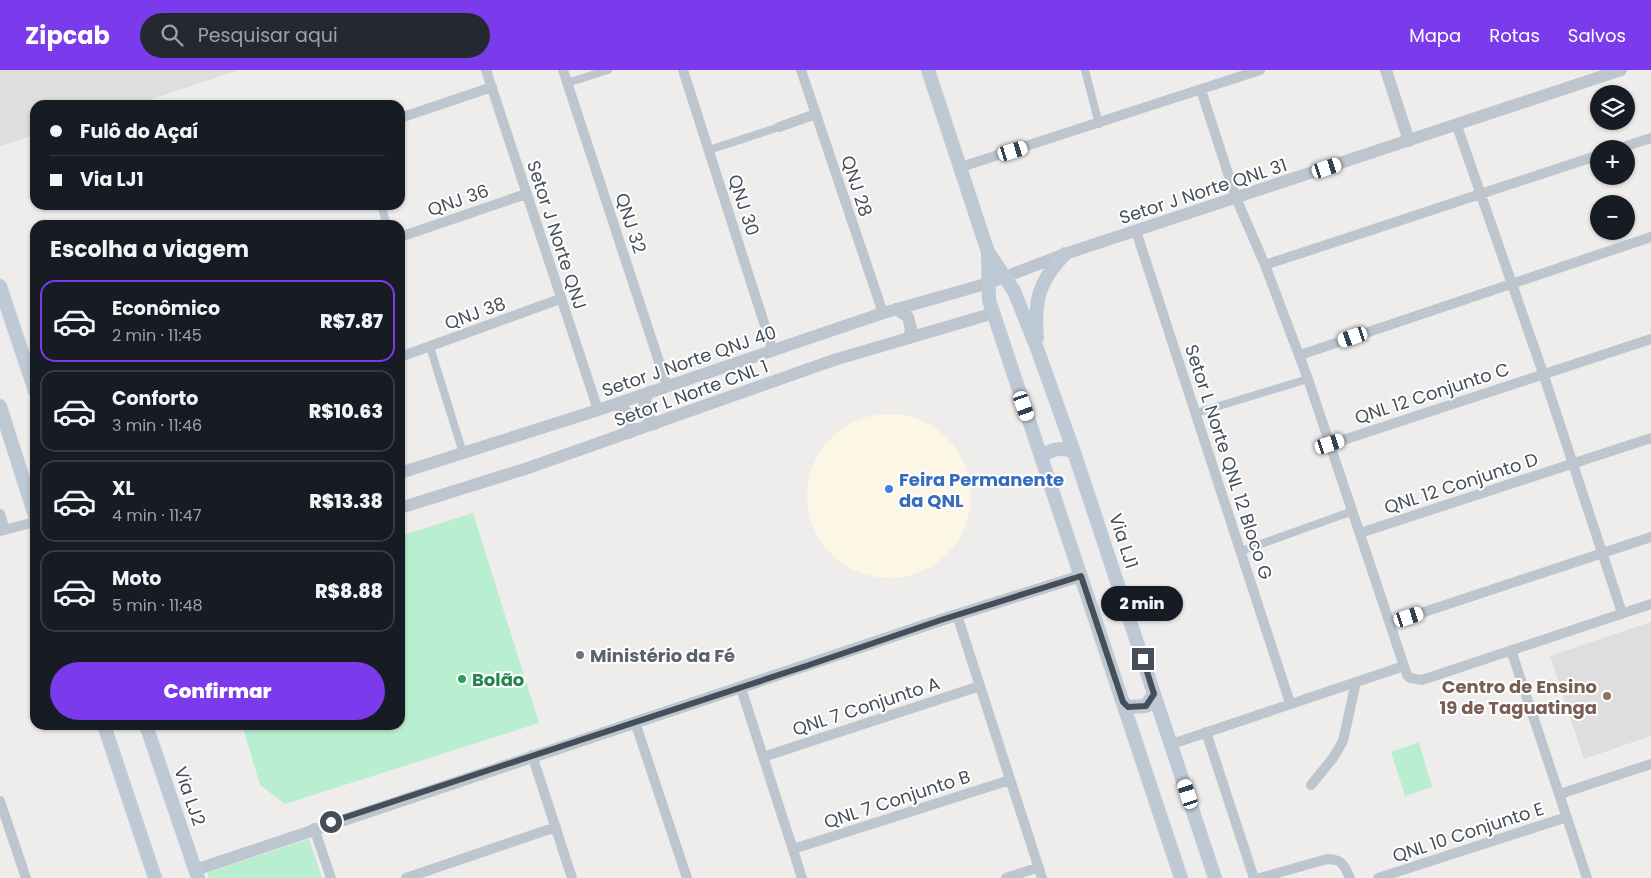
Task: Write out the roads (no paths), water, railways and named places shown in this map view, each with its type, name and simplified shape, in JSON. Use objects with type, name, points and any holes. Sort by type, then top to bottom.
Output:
[{"type":"main road","points":[[928,70],[988,252],[989,300],[1181,878]]},
{"type":"main road","name":"Via LJ1","points":[[988,252],[1006,276],[1038,351],[1074,452],[1215,878]]},
{"type":"main road","points":[[1038,351],[1036,302],[1048,274],[1065,254]]},
{"type":"main road","points":[[0,286],[30,376]]},
{"type":"main road","points":[[0,406],[30,500]]},
{"type":"main road","points":[[1043,462],[1043,455],[1050,451],[1067,449],[1074,452]]},
{"type":"main road","points":[[1123,702],[1128,707],[1146,706],[1154,694]]},
{"type":"main road","points":[[107,730],[155,878]]},
{"type":"main road","name":"Via LJ2","points":[[148,730],[196,874]]},
{"type":"street","name":"Setor J Norte QNJ","points":[[486,70],[598,410]]},
{"type":"street","name":"QNJ 32","points":[[563,70],[667,386]]},
{"type":"street","points":[[567,83],[608,70]]},
{"type":"street","name":"QNJ 30","points":[[683,70],[773,351]]},
{"type":"street","name":"QNJ 28","points":[[801,70],[883,312]]},
{"type":"street","points":[[1084,70],[1099,124]]},
{"type":"street","points":[[961,167],[1099,124],[1260,70]]},
{"type":"street","points":[[1386,70],[1409,141]]},
{"type":"street","name":"Setor J Norte QNL 31","points":[[1006,276],[1065,254],[1458,126],[1621,70]]},
{"type":"street","points":[[405,116],[492,87]]},
{"type":"street","points":[[1201,90],[1236,198],[1265,265],[1300,355],[1410,678],[1422,680],[1651,604]]},
{"type":"street","points":[[709,150],[816,114]]},
{"type":"street","points":[[1458,126],[1543,373],[1622,614]]},
{"type":"street","points":[[1635,143],[1651,138]]},
{"type":"street","points":[[1265,265],[1590,158]]},
{"type":"street","name":"QNJ 36","points":[[405,235],[526,194]]},
{"type":"street","name":"Setor L Norte QNL 12 Bloco G","points":[[1136,232],[1290,703]]},
{"type":"street","points":[[1300,355],[1651,236]]},
{"type":"street","name":"Setor J Norte QNJ 40","points":[[405,471],[616,404],[883,312],[989,283],[1006,276]]},
{"type":"street","name":"QNJ 38","points":[[405,355],[560,299]]},
{"type":"street","points":[[896,309],[908,317],[909,337]]},
{"type":"street","name":"Setor L Norte CNL 1","points":[[405,506],[528,468],[834,360],[994,313]]},
{"type":"street","name":"QNL 12 Conjunto C","points":[[1330,444],[1651,339]]},
{"type":"street","points":[[430,347],[463,453]]},
{"type":"street","points":[[1196,413],[1308,378]]},
{"type":"street","points":[[649,392],[644,400],[644,411],[648,419],[655,424]]},
{"type":"street","points":[[616,404],[627,411],[630,417],[629,433]]},
{"type":"street","name":"QNL 12 Conjunto D","points":[[1360,533],[1651,438]]},
{"type":"street","points":[[1240,550],[1353,511]]},
{"type":"street","points":[[0,514],[3,531],[30,523]]},
{"type":"street","points":[[1391,623],[1651,537]]},
{"type":"street","points":[[196,874],[314,828],[957,615],[1081,576]]},
{"type":"street","points":[[957,615],[1042,878]]},
{"type":"street","points":[[1511,650],[1587,878]]},
{"type":"street","points":[[1172,744],[1356,682],[1406,670]]},
{"type":"street","points":[[1311,785],[1333,758],[1343,741],[1356,682]]},
{"type":"street","name":"QNL 7 Conjunto A","points":[[762,757],[980,686]]},
{"type":"street","points":[[741,688],[802,878]]},
{"type":"street","points":[[635,722],[686,878]]},
{"type":"street","points":[[1206,732],[1254,878]]},
{"type":"street","points":[[532,756],[572,878]]},
{"type":"street","points":[[1560,794],[1651,764]]},
{"type":"street","name":"QNL 7 Conjunto B","points":[[793,849],[1010,780]]},
{"type":"street","points":[[0,801],[26,878]]},
{"type":"street","name":"QNL 10 Conjunto E","points":[[1378,878],[1567,817]]},
{"type":"street","points":[[314,828],[331,878]]},
{"type":"street","points":[[406,878],[556,828]]},
{"type":"street","points":[[1260,878],[1317,860],[1337,859],[1343,863],[1350,878]]},
{"type":"street","points":[[1006,878],[1039,867]]},
{"type":"place","name":"Feira Permanente da QNL","points":[[889,489]]},
{"type":"place","name":"Ministério da Fé","points":[[580,655]]},
{"type":"place","name":"Bolão","points":[[462,679]]},
{"type":"place","name":"Centro de Ensino 19 de Taguatinga","points":[[1607,696]]}]
